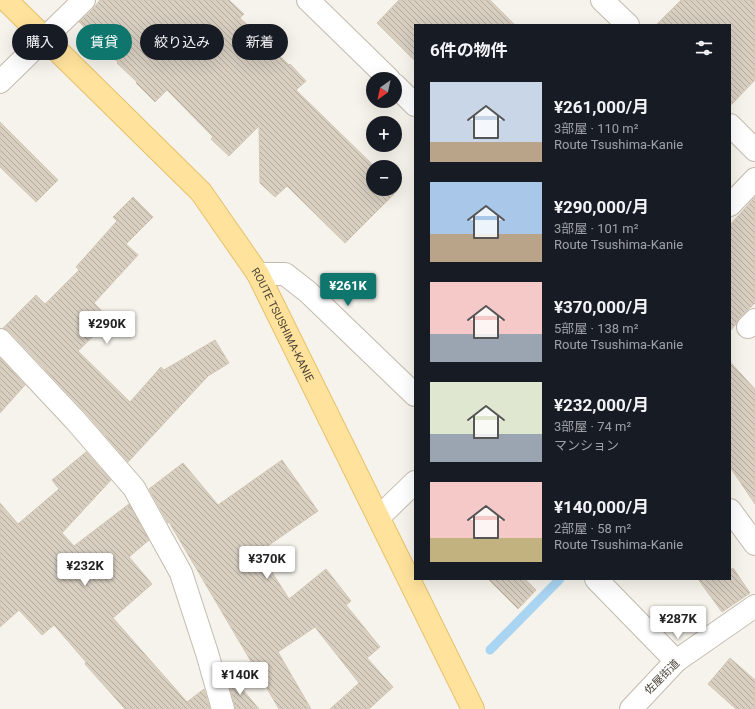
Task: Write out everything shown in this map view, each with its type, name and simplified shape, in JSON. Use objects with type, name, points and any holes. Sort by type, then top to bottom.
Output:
[{"type":"main road","name":"ROUTE TSUSHIMA-KANIE","points":[[6,0],[30,24]]},
{"type":"main road","name":"ROUTE TSUSHIMA-KANIE","points":[[66,60],[201,192],[258,274],[473,709]]},
{"type":"street","points":[[59,24],[84,0]]},
{"type":"street","points":[[308,0],[382,72]]},
{"type":"street","points":[[602,0],[627,24]]},
{"type":"street","points":[[0,82],[22,60]]},
{"type":"street","points":[[402,92],[414,103]]},
{"type":"street","points":[[731,126],[755,150]]},
{"type":"street","points":[[731,204],[755,180]]},
{"type":"street","points":[[258,274],[285,274],[308,292],[414,394]]},
{"type":"street","points":[[0,340],[75,420],[134,488],[181,573],[207,653],[223,709]]},
{"type":"street","points":[[379,517],[414,483]]},
{"type":"street","points":[[731,511],[755,544]]},
{"type":"street","points":[[597,580],[676,661]]},
{"type":"street","name":"佐屋街道","points":[[631,709],[676,661],[755,606]]},
{"type":"building","points":[[100,0],[229,0],[244,14],[240,18],[246,24],[232,24],[232,60],[284,60],[289,65],[290,64],[306,81],[296,90],[368,160],[366,160],[366,196],[392,196],[345,243],[287,186],[275,197],[260,183],[259,126],[229,156],[211,139],[213,137],[167,90],[155,102],[117,63],[118,62],[116,60],[132,60],[132,24],[81,24],[79,22]]},
{"type":"building","points":[[399,0],[490,0],[514,24],[414,24],[414,60],[377,23]]},
{"type":"building","points":[[681,0],[755,0],[755,80],[731,105],[731,24],[657,24]]},
{"type":"building","points":[[0,122],[58,180],[36,202],[0,167]]},
{"type":"building","points":[[133,197],[153,217],[126,244],[138,255],[94,303],[110,320],[78,351],[130,402],[161,367],[164,370],[215,340],[229,363],[208,376],[128,462],[84,411],[9,331],[3,328],[36,295],[45,304],[79,270],[76,267],[117,221],[113,217]]},
{"type":"building","points":[[755,197],[755,303],[739,318],[731,330],[731,224]]},
{"type":"building","points":[[0,358],[25,385],[0,413]]},
{"type":"building","points":[[731,363],[755,389],[755,504],[731,468]]},
{"type":"building","points":[[86,452],[111,480],[62,533],[74,546],[129,504],[149,540],[129,557],[152,584],[113,618],[187,702],[204,689],[210,709],[125,709],[85,664],[86,662],[54,625],[42,635],[19,610],[0,627],[0,503],[18,524],[59,489],[52,480]]},
{"type":"building","points":[[282,460],[318,511],[259,552],[289,599],[326,569],[351,601],[346,605],[380,647],[367,658],[393,687],[369,709],[330,709],[359,683],[315,627],[278,652],[311,709],[279,709],[149,489],[183,463],[218,505]]},
{"type":"building","points":[[733,568],[750,593],[722,612],[699,580],[731,580],[731,569]]},
{"type":"building","points":[[489,580],[526,580],[536,590],[518,609]]},
{"type":"building","points":[[730,658],[755,680],[755,709],[736,709],[708,684]]},
{"type":"building","points":[[228,672],[259,709],[235,709],[226,674]]},
{"type":"waterway","points":[[490,650],[559,580]]}]
